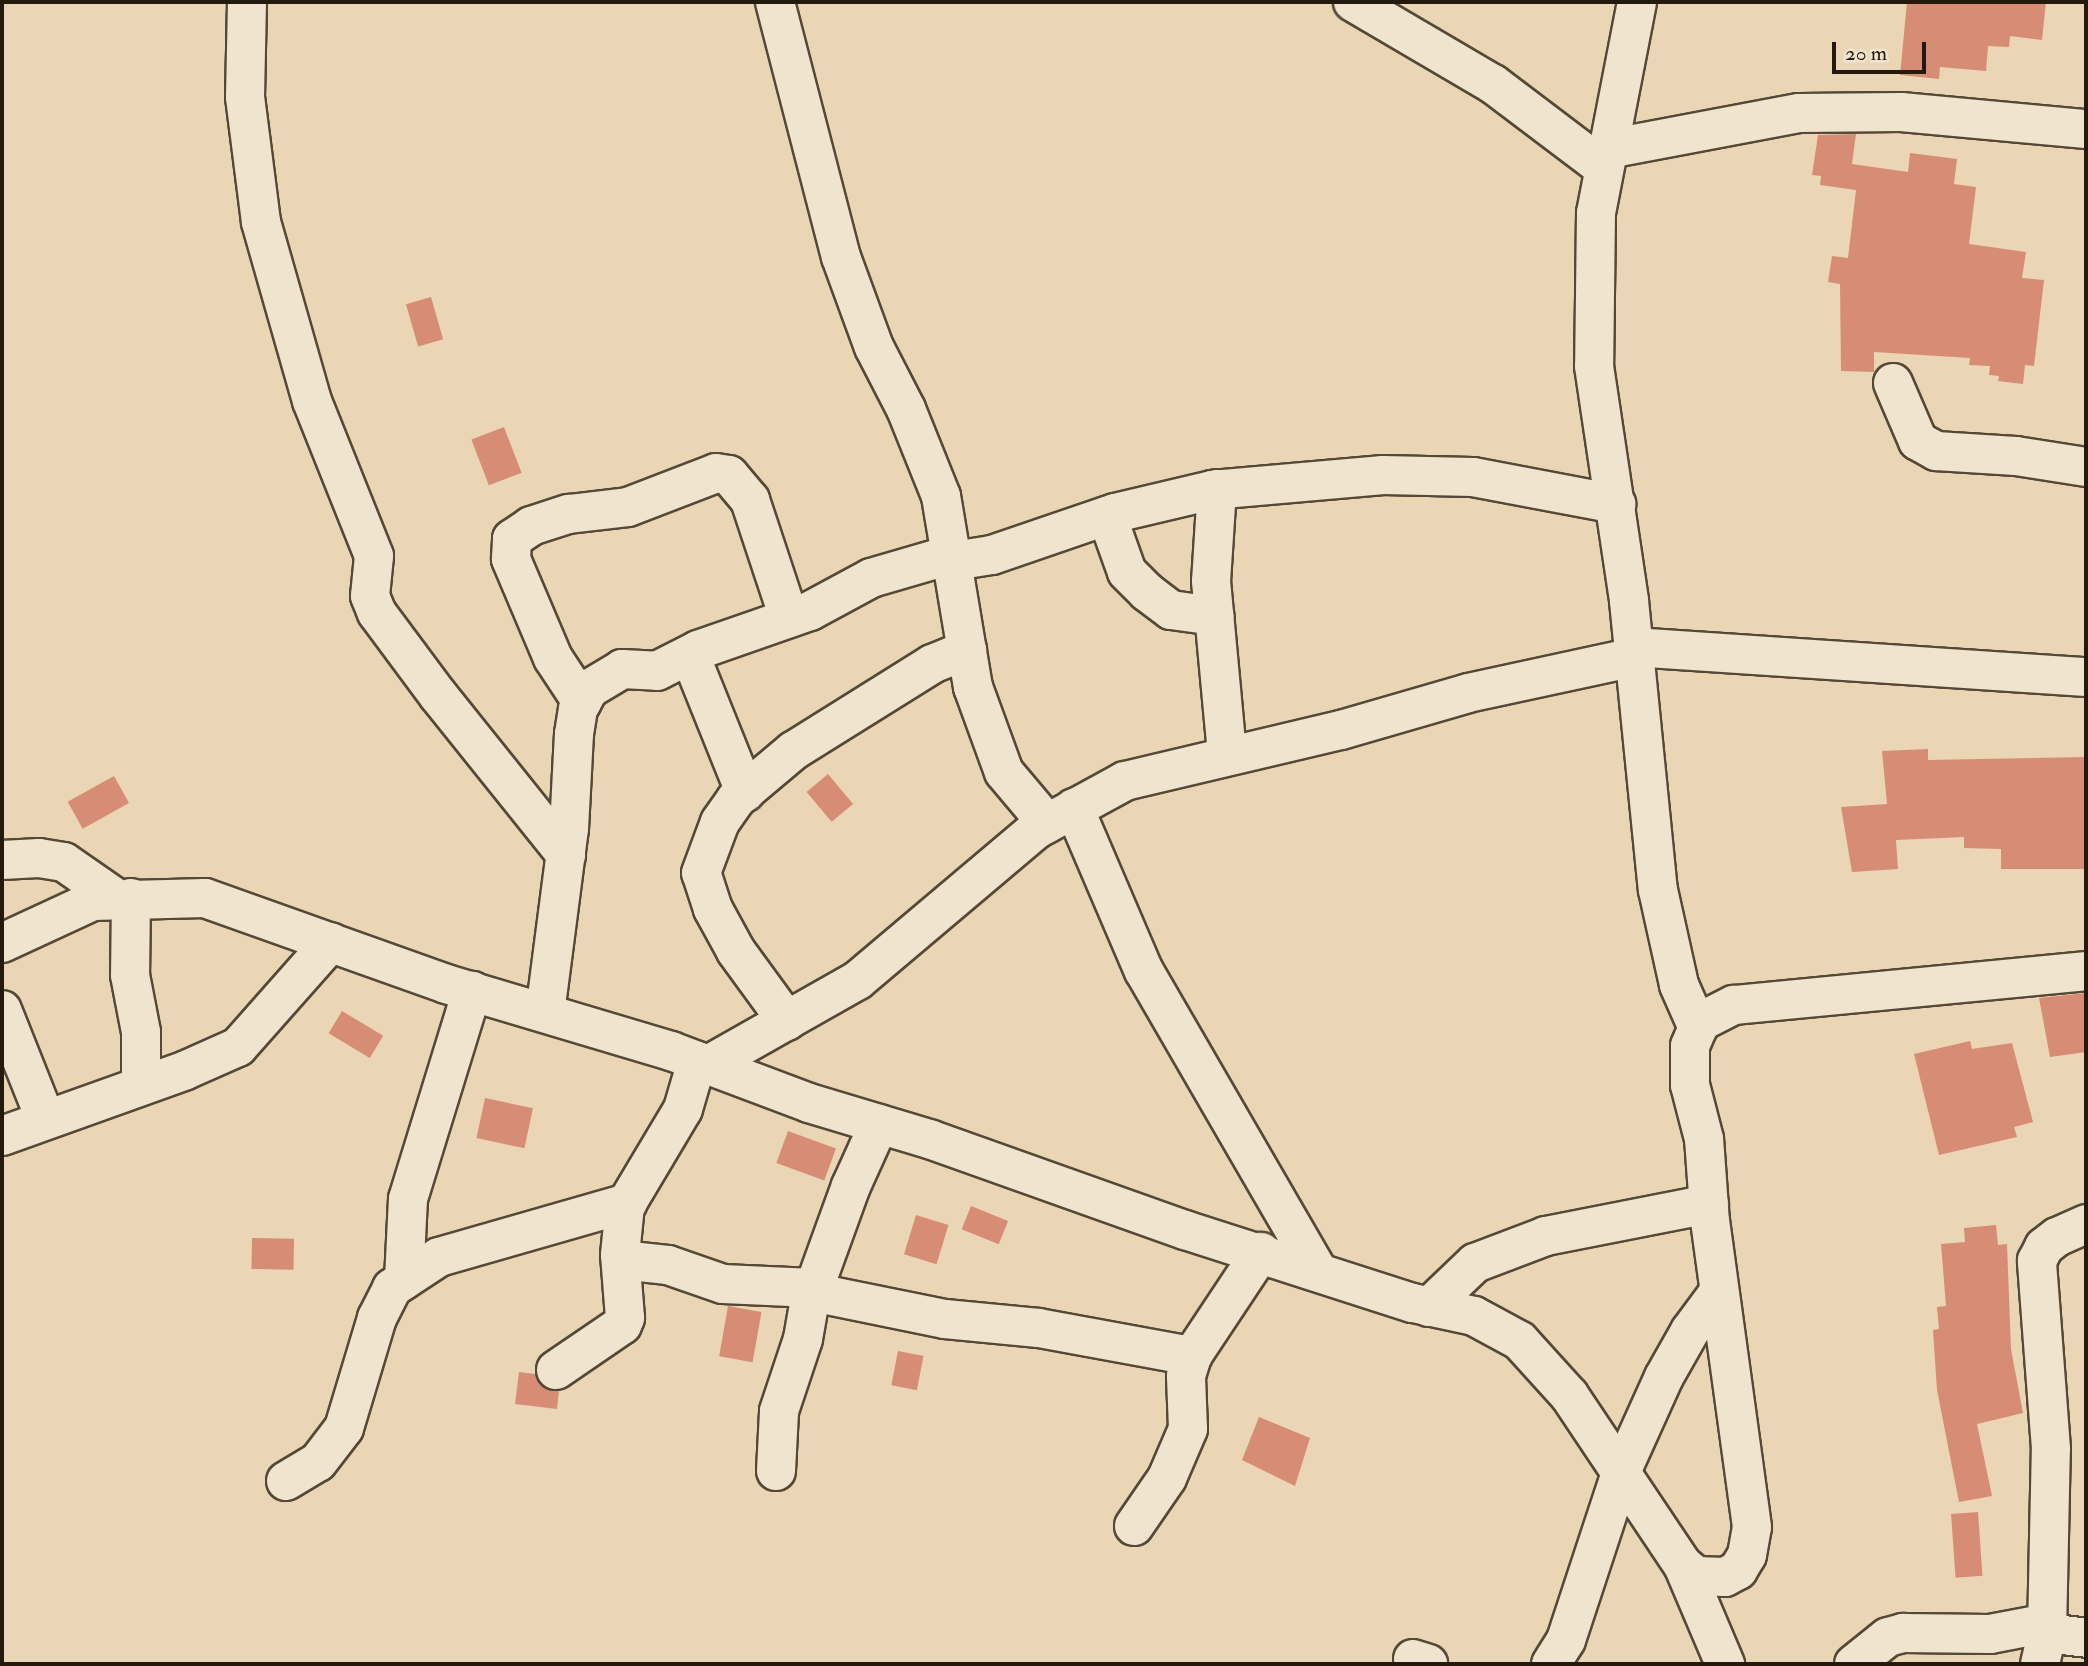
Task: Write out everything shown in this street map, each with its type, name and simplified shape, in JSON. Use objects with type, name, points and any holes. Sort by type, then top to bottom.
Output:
[{"type":"street","points":[[247,2],[245,97],[261,222],[312,401],[374,556],[370,596],[377,612],[438,695],[566,855]]},
{"type":"street","points":[[775,2],[841,257],[874,347],[906,409],[941,496],[973,687],[1004,772],[1060,816],[1143,971],[1317,1270]]},
{"type":"street","points":[[1353,2],[1493,84],[1606,159],[1799,113],[1901,112],[2086,129]]},
{"type":"street","points":[[1637,2],[1596,213],[1594,366],[1616,504],[1658,890],[1679,985],[1698,1028]]},
{"type":"street","points":[[1893,383],[1918,441],[1936,452],[2016,456],[2086,467]]},
{"type":"street","points":[[582,702],[553,658],[511,559],[512,539],[531,526],[569,513],[628,508],[716,473],[729,475],[750,500],[789,618]]},
{"type":"street","points":[[545,1013],[566,855],[574,734],[582,702],[589,688],[622,669],[657,671],[690,655],[842,597],[871,578],[1060,536],[1107,516],[1217,489],[1383,475],[1473,477],[1616,504]]},
{"type":"street","points":[[1217,489],[1211,581],[1227,754]]},
{"type":"street","points":[[1107,516],[1127,572],[1147,592],[1171,610],[1215,616]]},
{"type":"street","points":[[787,1021],[736,951],[713,909],[701,873],[720,822],[745,792],[855,709],[932,664],[967,650]]},
{"type":"street","points":[[556,1370],[622,1325],[626,1303],[621,1260],[625,1205],[683,1109],[703,1063],[787,1021],[858,980],[1060,816],[1125,781],[1634,652],[2086,677]]},
{"type":"street","points":[[690,655],[745,792]]},
{"type":"street","points":[[2,860],[39,858],[64,862],[124,899]]},
{"type":"street","points":[[2,943],[93,901],[205,898],[472,991],[703,1063],[1261,1252],[1429,1307],[1474,1316],[1520,1341],[1569,1395],[1622,1470],[1683,1565],[1725,1664]]},
{"type":"street","points":[[124,899],[130,975],[141,1031],[141,1086]]},
{"type":"street","points":[[2,1136],[45,1118],[141,1086],[238,1047],[331,942]]},
{"type":"street","points":[[1683,1565],[1696,1576],[1725,1577],[1738,1570],[1747,1555],[1752,1527],[1719,1292],[1704,1139],[1690,1085],[1690,1046],[1700,1022],[1734,1004],[2086,971]]},
{"type":"street","points":[[404,1280],[408,1199],[472,991]]},
{"type":"street","points":[[2,1010],[45,1118]]},
{"type":"street","points":[[776,1471],[779,1411],[803,1339],[813,1290],[879,1124]]},
{"type":"street","points":[[1429,1307],[1475,1263],[1535,1240],[1709,1203]]},
{"type":"street","points":[[286,1481],[318,1462],[344,1428],[377,1318],[392,1288],[439,1257],[625,1205]]},
{"type":"street","points":[[2044,1640],[2051,1449],[2037,1262],[2044,1247],[2057,1237],[2086,1224]]},
{"type":"street","points":[[1134,1527],[1167,1478],[1188,1430],[1186,1376],[1192,1356],[1261,1252]]},
{"type":"street","points":[[621,1260],[668,1265],[723,1284],[813,1290],[945,1319],[1039,1328],[1192,1356]]},
{"type":"street","points":[[1559,1659],[1622,1470],[1664,1377],[1690,1331],[1719,1292]]},
{"type":"street","points":[[1854,1664],[1888,1637],[1903,1633],[1990,1634],[2044,1640],[2086,1638]]},
{"type":"building","points":[[1907,2],[2046,2],[2042,40],[2010,36],[2009,47],[1988,46],[1986,71],[1940,67],[1939,79],[1900,75]]},
{"type":"building","points":[[1856,134],[1852,164],[1908,172],[1910,153],[1957,159],[1954,184],[1976,187],[1969,244],[2026,252],[2022,278],[2044,280],[2034,366],[2025,365],[2023,384],[1998,381],[1999,376],[1989,375],[1990,366],[1969,365],[1970,358],[1874,352],[1874,372],[1841,371],[1840,284],[1828,282],[1832,256],[1848,258],[1856,190],[1820,185],[1821,176],[1812,175],[1818,135]]},
{"type":"building","points":[[431,297],[443,339],[418,346],[406,304]]},
{"type":"building","points":[[504,427],[522,473],[489,485],[471,440]]},
{"type":"building","points":[[1928,749],[1928,760],[2086,757],[2086,869],[2001,869],[2001,849],[1964,848],[1964,837],[1896,840],[1898,869],[1852,872],[1841,807],[1887,804],[1882,751]]},
{"type":"building","points":[[828,774],[853,804],[832,822],[807,792]]},
{"type":"building","points":[[114,776],[129,803],[83,829],[68,802]]},
{"type":"building","points":[[2086,993],[2086,1052],[2050,1057],[2039,998]]},
{"type":"building","points":[[342,1011],[383,1036],[370,1058],[329,1033]]},
{"type":"building","points":[[1970,1041],[1972,1049],[2012,1043],[2033,1122],[2014,1127],[2017,1137],[1939,1155],[1914,1054]]},
{"type":"building","points":[[485,1098],[533,1108],[524,1148],[476,1138]]},
{"type":"building","points":[[788,1131],[836,1148],[824,1180],[776,1163]]},
{"type":"building","points":[[971,1206],[1008,1221],[999,1244],[962,1229]]},
{"type":"building","points":[[916,1215],[949,1225],[937,1264],[904,1254]]},
{"type":"building","points":[[1996,1225],[1998,1245],[2007,1244],[2011,1349],[2023,1413],[1977,1424],[1992,1496],[1959,1502],[1937,1390],[1933,1330],[1939,1329],[1937,1307],[1946,1306],[1941,1244],[1965,1242],[1964,1228]]},
{"type":"building","points":[[252,1238],[294,1239],[293,1270],[251,1269]]},
{"type":"building","points":[[728,1306],[761,1312],[753,1362],[719,1356]]},
{"type":"building","points":[[898,1351],[924,1356],[917,1390],[891,1385]]},
{"type":"building","points":[[519,1372],[535,1374],[546,1389],[559,1391],[557,1409],[515,1404]]},
{"type":"building","points":[[1259,1417],[1310,1438],[1295,1486],[1242,1460]]},
{"type":"building","points":[[1978,1512],[1982,1576],[1956,1578],[1951,1514]]}]
